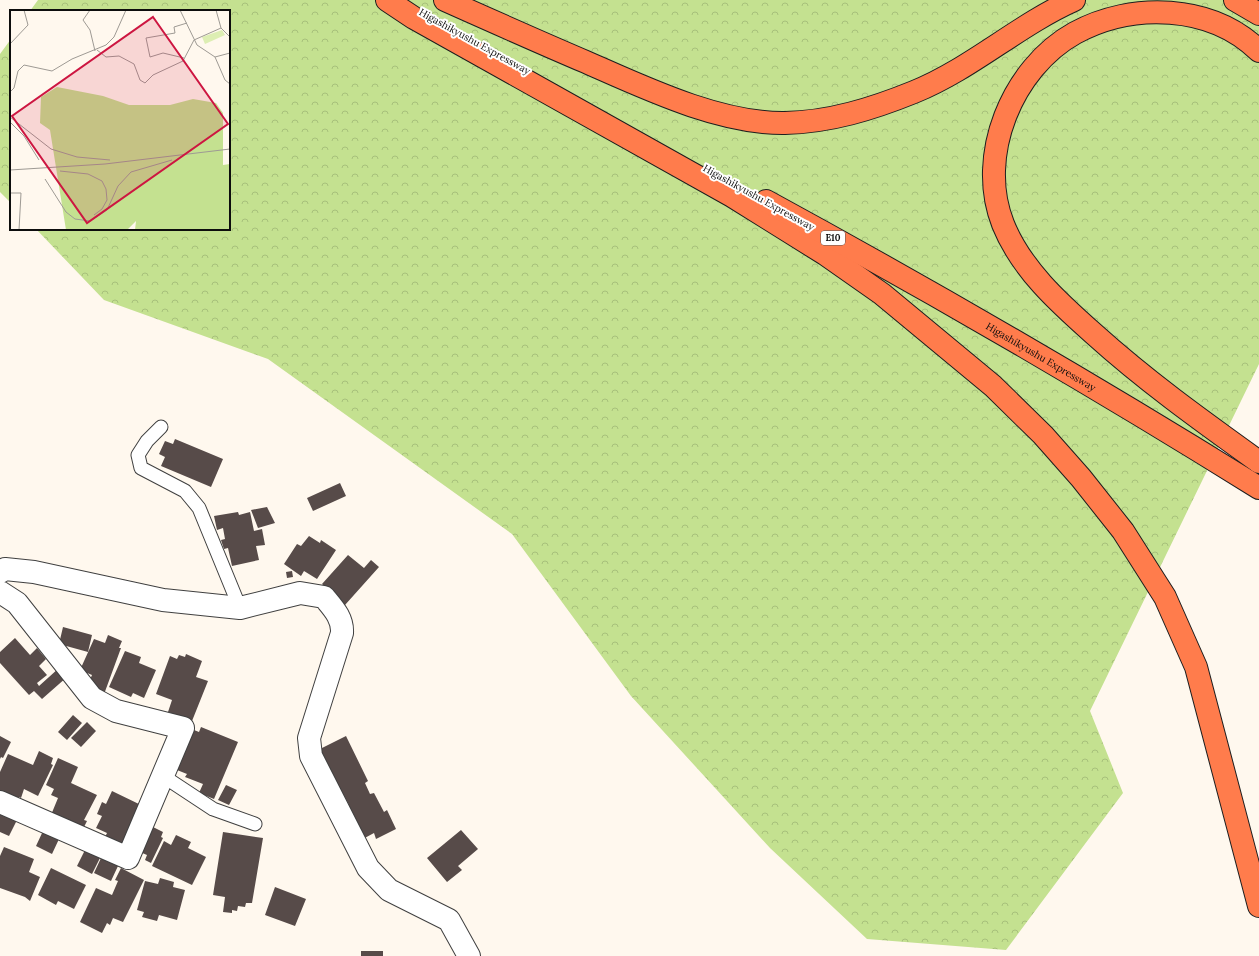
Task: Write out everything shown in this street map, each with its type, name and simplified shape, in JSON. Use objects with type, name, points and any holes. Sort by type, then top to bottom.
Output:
[{"type":"highway","points":[[387,0],[414,18],[732,196],[825,254],[882,294],[976,372],[1042,434],[1081,478],[1123,530],[1165,597],[1196,667],[1259,906]]},
{"type":"highway","name":"Higashikyushu Expressway","points":[[400,0],[904,277],[1138,413],[1259,488]]},
{"type":"highway","points":[[445,0],[634,83],[685,103],[737,118],[784,123],[828,120],[871,108],[916,91],[962,66],[1054,9],[1074,0]]},
{"type":"highway","points":[[1235,0],[1259,14]]},
{"type":"highway","points":[[1259,51],[1250,42],[1215,22],[1182,13],[1145,12],[1108,19],[1074,34],[1046,56],[1026,80],[1003,119],[995,155],[995,189],[1003,224],[1022,258],[1046,290],[1122,359],[1170,397],[1259,462]]},
{"type":"street","points":[[0,572],[5,569],[34,572],[162,600],[240,608],[300,593],[324,597],[339,617],[342,625],[342,633],[309,738],[311,756],[368,868],[389,890],[449,920],[469,956]]},
{"type":"street","points":[[0,592],[17,603],[92,698],[116,711],[183,728],[128,858],[0,802]]},
{"type":"lane","points":[[162,427],[147,441],[138,455],[141,468],[185,491],[199,508],[240,608]]},
{"type":"lane","points":[[163,776],[213,810],[255,824]]},
{"type":"green space","points":[[38,0],[1259,0],[1259,364],[1090,711],[1123,793],[1006,950],[867,939],[770,848],[631,696],[512,534],[268,359],[104,300],[37,230],[230,230],[230,10],[31,10]]},
{"type":"green space","points":[[10,40],[10,202],[0,192],[0,54]]},
{"type":"building","points":[[175,439],[223,459],[211,487],[161,466],[165,457],[159,454],[165,441],[173,444]]},
{"type":"building","points":[[340,483],[346,496],[313,511],[307,498]]},
{"type":"building","points":[[267,507],[275,523],[258,528],[251,510]]},
{"type":"building","points":[[238,512],[239,515],[250,512],[254,531],[262,529],[265,545],[256,546],[259,560],[232,566],[228,548],[224,549],[221,540],[225,539],[223,528],[217,530],[214,516]]},
{"type":"building","points":[[309,536],[320,543],[321,540],[336,550],[317,579],[304,571],[301,576],[284,564],[297,544],[301,546]]},
{"type":"building","points":[[348,555],[364,568],[371,560],[379,567],[345,605],[322,584]]},
{"type":"building","points":[[292,571],[293,577],[287,578],[286,572]]},
{"type":"building","points":[[63,627],[92,635],[88,652],[59,644]]},
{"type":"building","points":[[108,635],[122,641],[119,648],[121,648],[103,697],[89,682],[92,675],[80,670],[94,639],[105,643]]},
{"type":"building","points":[[15,638],[30,655],[37,648],[46,659],[39,666],[47,675],[37,683],[39,686],[59,668],[67,677],[42,699],[34,691],[29,695],[0,663],[0,652]]},
{"type":"building","points":[[125,651],[141,657],[139,663],[156,670],[144,698],[133,693],[131,697],[109,687]]},
{"type":"building","points":[[186,654],[202,661],[196,677],[208,681],[192,721],[168,712],[172,700],[156,694],[170,656],[177,659],[179,655],[185,657]]},
{"type":"building","points":[[73,715],[82,723],[67,740],[58,732]]},
{"type":"building","points":[[87,722],[96,731],[81,747],[71,738]]},
{"type":"building","points":[[201,727],[238,742],[214,799],[199,793],[203,784],[185,777],[187,774],[177,770],[194,730],[199,732]]},
{"type":"building","points":[[0,736],[11,742],[3,758],[1,757],[0,759]]},
{"type":"building","points":[[346,736],[368,781],[365,783],[370,794],[374,793],[384,812],[387,810],[396,829],[376,839],[374,833],[361,840],[345,807],[349,805],[341,790],[338,792],[318,750]]},
{"type":"building","points":[[39,751],[53,758],[51,764],[53,765],[38,796],[24,789],[21,798],[19,797],[17,800],[0,792],[0,772],[8,754],[33,765]]},
{"type":"building","points":[[58,758],[78,767],[71,783],[97,795],[84,820],[87,821],[83,829],[51,815],[58,798],[51,795],[54,789],[46,785]]},
{"type":"building","points":[[226,785],[237,790],[229,805],[218,800]]},
{"type":"building","points":[[112,791],[143,806],[121,847],[104,839],[107,833],[96,828],[102,816],[97,814],[102,802],[106,804]]},
{"type":"building","points":[[0,812],[17,820],[9,836],[0,832]]},
{"type":"building","points":[[153,827],[163,832],[161,837],[163,838],[151,863],[145,860],[147,855],[140,852]]},
{"type":"building","points":[[461,830],[478,849],[458,866],[462,870],[447,882],[427,858]]},
{"type":"building","points":[[43,831],[59,839],[52,854],[36,846]]},
{"type":"building","points":[[223,832],[263,838],[252,903],[246,903],[245,907],[238,906],[237,911],[232,910],[232,913],[223,912],[225,897],[213,895]]},
{"type":"building","points":[[176,835],[191,842],[188,848],[206,857],[192,885],[152,866],[164,841],[171,845]]},
{"type":"building","points":[[4,847],[34,859],[29,872],[40,877],[30,901],[25,897],[0,888],[0,856]]},
{"type":"building","points":[[85,850],[100,858],[92,874],[77,866]]},
{"type":"building","points":[[101,858],[118,866],[111,881],[94,873]]},
{"type":"building","points":[[51,868],[86,885],[74,909],[58,901],[56,905],[38,895]]},
{"type":"building","points":[[121,868],[144,880],[123,922],[113,918],[110,925],[107,923],[102,933],[80,922],[96,888],[112,895],[118,881],[115,880]]},
{"type":"building","points":[[160,878],[174,882],[173,887],[185,890],[177,920],[159,915],[157,921],[142,917],[144,912],[137,910],[145,881],[158,884]]},
{"type":"building","points":[[275,887],[306,899],[295,926],[265,915]]},
{"type":"building","points":[[361,951],[383,951],[383,956],[361,956]]}]
